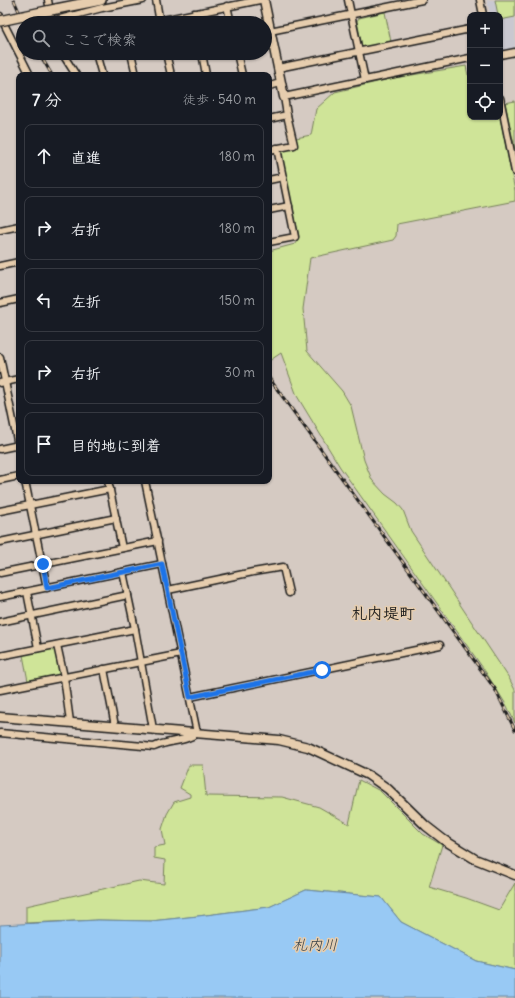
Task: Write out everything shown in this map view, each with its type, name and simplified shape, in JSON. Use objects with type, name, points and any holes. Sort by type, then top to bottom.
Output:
[{"type":"main road","points":[[23,16],[101,0]]},
{"type":"main road","points":[[0,21],[16,18]]},
{"type":"street","points":[[49,0],[51,16]]},
{"type":"street","points":[[73,16],[102,8],[143,0]]},
{"type":"street","points":[[156,0],[159,16]]},
{"type":"street","points":[[183,16],[260,0]]},
{"type":"street","points":[[264,0],[267,16]]},
{"type":"street","points":[[348,0],[365,80]]},
{"type":"street","points":[[272,31],[422,0]]},
{"type":"street","points":[[480,0],[482,12]]},
{"type":"street","points":[[227,6],[229,16]]},
{"type":"street","points":[[0,16],[3,30],[16,52]]},
{"type":"street","points":[[278,68],[467,30]]},
{"type":"street","points":[[272,40],[294,145],[272,149]]},
{"type":"street","points":[[503,54],[515,52]]},
{"type":"street","points":[[284,97],[467,59]]},
{"type":"street","points":[[21,60],[28,72]]},
{"type":"street","points":[[66,60],[74,72]]},
{"type":"street","points":[[98,60],[101,72]]},
{"type":"street","points":[[133,60],[135,72]]},
{"type":"street","points":[[168,60],[170,72]]},
{"type":"street","points":[[203,60],[205,72]]},
{"type":"street","points":[[239,60],[241,72]]},
{"type":"street","points":[[272,86],[281,84]]},
{"type":"street","points":[[503,113],[515,172]]},
{"type":"street","points":[[272,118],[287,115]]},
{"type":"street","points":[[272,241],[295,237],[277,148]]},
{"type":"street","points":[[272,179],[283,177]]},
{"type":"street","points":[[272,209],[289,206]]},
{"type":"street","points":[[0,230],[16,227]]},
{"type":"street","points":[[0,266],[16,263]]},
{"type":"street","points":[[0,302],[16,299]]},
{"type":"street","points":[[0,358],[2,382],[16,433]]},
{"type":"street","points":[[2,382],[16,380]]},
{"type":"street","points":[[12,416],[16,415]]},
{"type":"street","points":[[0,449],[16,446]]},
{"type":"street","points":[[0,480],[16,477]]},
{"type":"street","points":[[26,484],[47,588]]},
{"type":"street","points":[[109,484],[122,548]]},
{"type":"street","points":[[147,484],[198,733]]},
{"type":"street","points":[[0,511],[110,489]]},
{"type":"street","points":[[0,542],[116,518]]},
{"type":"street","points":[[0,573],[158,541]]},
{"type":"street","points":[[0,597],[162,564]]},
{"type":"street","points":[[168,590],[283,567],[289,592]]},
{"type":"street","points":[[123,572],[153,729]]},
{"type":"street","points":[[27,592],[38,648]]},
{"type":"street","points":[[0,622],[128,595]]},
{"type":"street","points":[[0,656],[135,629]]},
{"type":"street","points":[[57,645],[64,677],[70,722]]},
{"type":"street","points":[[190,697],[440,645]]},
{"type":"street","points":[[0,690],[181,654]]},
{"type":"street","points":[[104,669],[115,726]]},
{"type":"street","points":[[0,717],[279,740],[308,747],[332,757],[379,782],[404,803],[426,826],[444,840],[474,859],[515,875]]},
{"type":"street","points":[[0,733],[154,747],[162,743],[192,738],[198,733]]},
{"type":"shaded area","points":[[487,0],[515,0],[515,48],[503,50],[503,12],[489,12]]},
{"type":"green space","points":[[495,0],[515,0],[515,17],[503,19],[503,12],[497,12]]},
{"type":"green space","points":[[385,12],[391,42],[365,47],[362,46],[357,21],[359,18]]},
{"type":"green space","points":[[466,66],[467,120],[501,120],[515,191],[515,201],[397,224],[396,236],[393,240],[310,258],[303,309],[307,351],[342,391],[351,406],[364,460],[372,480],[403,510],[411,531],[509,678],[515,690],[515,723],[507,706],[483,668],[340,467],[297,396],[281,353],[272,359],[272,250],[295,244],[299,237],[281,153],[283,150],[298,147],[296,138],[311,135],[316,109],[335,92],[394,78]]},
{"type":"green space","points":[[515,101],[515,149],[505,103]]},
{"type":"green space","points":[[53,649],[55,650],[60,674],[28,681],[23,655]]},
{"type":"green space","points":[[189,765],[203,765],[206,796],[282,797],[319,807],[349,824],[359,780],[380,791],[423,834],[442,845],[429,887],[499,910],[515,883],[515,970],[476,961],[401,922],[381,897],[306,890],[269,907],[198,916],[151,921],[98,920],[26,923],[26,906],[139,881],[164,884],[165,860],[154,858],[154,847],[165,845],[162,829],[167,814],[174,802],[190,797],[190,794],[180,788]]},
{"type":"water","name":"札内川","points":[[306,890],[381,897],[401,922],[476,961],[515,970],[515,998],[0,998],[0,925],[98,920],[151,921],[198,916],[269,907]]},
{"type":"railway","points":[[14,0],[21,16]]},
{"type":"railway","points":[[43,60],[50,72]]},
{"type":"railway","points":[[272,382],[495,689],[515,730]]},
{"type":"district","name":"札内堤町","points":[[383,613]]},
{"type":"route","points":[[43,564],[47,588],[162,564],[190,697],[322,670]]}]
